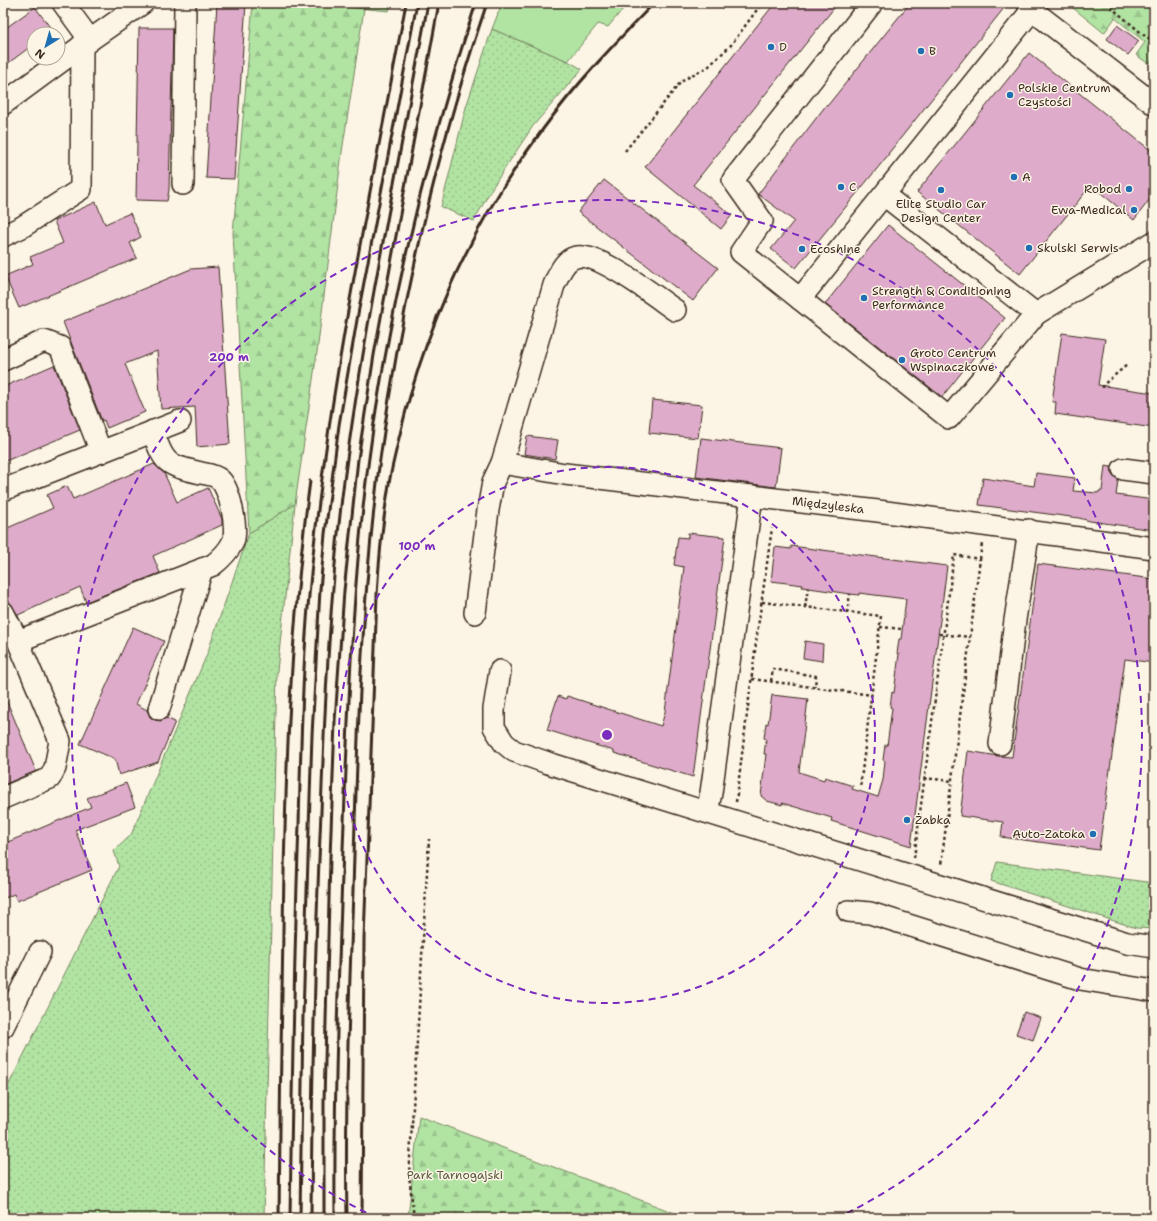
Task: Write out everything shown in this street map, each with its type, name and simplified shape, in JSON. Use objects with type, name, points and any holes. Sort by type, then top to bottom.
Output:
[{"type":"lane","points":[[3,236],[22,227],[81,189],[86,42],[63,3]]},
{"type":"lane","points":[[3,104],[86,42],[143,3]]},
{"type":"lane","points":[[183,184],[185,3]]},
{"type":"lane","points":[[872,3],[733,180],[762,221],[741,252],[949,418],[1036,314],[1154,242]]},
{"type":"lane","points":[[800,299],[884,195],[1030,7],[1154,104]]},
{"type":"lane","points":[[884,195],[1036,314]]},
{"type":"lane","points":[[475,613],[493,482],[502,463],[554,285],[560,272],[569,260],[577,256],[596,259],[675,310]]},
{"type":"lane","points":[[3,360],[44,341],[60,347],[101,452]]},
{"type":"lane","points":[[3,490],[180,421]]},
{"type":"lane","points":[[18,641],[213,565],[226,554],[233,540],[234,524],[227,490],[219,478],[180,468],[168,462],[160,451],[153,431]]},
{"type":"lane","name":"Międzyleska","points":[[502,463],[565,474],[1028,530],[1154,548]]},
{"type":"lane","points":[[1124,469],[1154,473]]},
{"type":"lane","points":[[707,812],[711,793],[752,496]]},
{"type":"lane","points":[[1000,744],[1015,620],[1028,530]]},
{"type":"lane","points":[[159,709],[202,569]]},
{"type":"lane","points":[[3,612],[18,641],[60,741],[55,768],[50,778],[3,798]]},
{"type":"lane","points":[[500,670],[494,710],[494,727],[504,743],[514,750],[548,763],[1127,943],[1154,947]]},
{"type":"lane","points":[[848,911],[870,913],[1080,978],[1154,991]]},
{"type":"lane","points":[[3,1026],[40,952]]},
{"type":"path","points":[[625,151],[680,82],[708,67],[731,45],[762,3]]},
{"type":"path","points":[[1106,3],[1146,36],[1154,40]]},
{"type":"path","points":[[1103,388],[1103,385],[1127,365]]},
{"type":"path","points":[[735,806],[772,528]]},
{"type":"path","points":[[911,876],[954,555],[980,559],[938,884]]},
{"type":"path","points":[[805,608],[808,588]]},
{"type":"path","points":[[847,612],[850,594]]},
{"type":"path","points":[[762,602],[882,616],[860,788]]},
{"type":"path","points":[[880,627],[902,629]]},
{"type":"path","points":[[939,634],[970,637]]},
{"type":"path","points":[[771,682],[773,669],[816,676],[815,687]]},
{"type":"path","points":[[752,679],[872,694]]},
{"type":"path","points":[[924,778],[952,781]]},
{"type":"path","points":[[414,1218],[409,1175],[428,839]]},
{"type":"green space","points":[[253,3],[310,3],[364,9],[342,152],[317,352],[295,504],[249,533],[233,233]]},
{"type":"green space","points":[[310,3],[391,3],[389,11]]},
{"type":"green space","points":[[502,3],[628,3],[608,27],[598,24],[568,61],[492,29]]},
{"type":"green space","points":[[1067,3],[1141,3],[1154,13],[1154,58],[1149,64],[1136,55],[1145,42],[1115,18],[1104,33]]},
{"type":"green space","points":[[492,29],[568,61],[582,69],[533,126],[492,188],[474,221],[441,207],[466,107]]},
{"type":"green space","points":[[295,504],[277,671],[264,1218],[3,1218],[3,1096],[119,866],[114,851],[131,835],[207,654],[249,533]]},
{"type":"green space","points":[[997,862],[1154,883],[1154,929],[1136,928],[991,881]]},
{"type":"green space","name":"Park Tarnogajski","points":[[419,1116],[688,1218],[408,1218]]},
{"type":"building","points":[[217,3],[246,3],[234,179],[206,178]]},
{"type":"building","points":[[775,3],[838,3],[693,185],[732,215],[721,229],[645,167]]},
{"type":"building","points":[[910,3],[1008,3],[889,154],[796,268],[771,249],[794,221],[758,194],[827,104],[828,105]]},
{"type":"building","points":[[35,7],[49,26],[26,26],[26,50],[3,67],[3,30]]},
{"type":"building","points":[[1117,25],[1139,41],[1128,55],[1107,39]]},
{"type":"building","points":[[139,28],[173,28],[169,190],[167,201],[136,200]]},
{"type":"building","name":"A","points":[[1029,53],[1154,153],[1154,194],[1134,220],[1091,185],[1020,274],[917,192]]},
{"type":"building","points":[[604,180],[718,268],[693,301],[578,212]]},
{"type":"building","points":[[96,202],[105,224],[130,213],[141,237],[130,243],[137,258],[19,308],[5,276],[33,264],[30,257],[63,243],[54,221]]},
{"type":"building","points":[[888,225],[1005,318],[942,397],[825,304]]},
{"type":"building","points":[[218,267],[230,444],[197,447],[195,407],[161,409],[157,351],[125,364],[145,412],[107,428],[104,420],[102,421],[63,322],[191,269]]},
{"type":"building","points":[[1062,333],[1105,339],[1098,385],[1154,393],[1154,428],[1055,414],[1056,402],[1052,402]]},
{"type":"building","points":[[54,365],[80,430],[3,462],[3,387]]},
{"type":"building","points":[[652,400],[702,405],[698,438],[649,433]]},
{"type":"building","points":[[527,436],[558,440],[555,459],[524,454]]},
{"type":"building","points":[[701,438],[781,448],[776,487],[696,477]]},
{"type":"building","points":[[154,464],[164,473],[177,502],[208,488],[222,519],[222,525],[153,556],[160,573],[86,602],[80,587],[18,615],[9,602],[3,587],[3,530],[53,508],[47,495],[67,486],[73,499]]},
{"type":"building","points":[[1105,466],[1111,467],[1112,474],[1118,480],[1116,495],[1154,500],[1154,530],[1090,521],[1079,518],[979,505],[983,478],[1034,486],[1036,473],[1075,478],[1073,491],[1098,493],[1099,491],[1102,491]]},
{"type":"building","points":[[688,533],[725,537],[693,777],[614,753],[614,751],[547,730],[558,696],[566,699],[567,696],[661,726],[665,712],[684,567],[674,565],[678,537],[688,538]]},
{"type":"building","points":[[791,546],[947,566],[911,846],[831,821],[832,818],[782,803],[782,805],[767,801],[761,796],[766,754],[764,754],[766,739],[764,738],[766,723],[768,724],[772,695],[808,699],[799,772],[824,780],[825,777],[853,786],[852,789],[878,797],[883,780],[885,761],[883,760],[885,745],[887,746],[892,708],[890,707],[892,692],[894,693],[899,654],[897,654],[899,639],[901,639],[906,599],[859,593],[859,595],[850,594],[802,587],[803,585],[771,581],[775,547],[791,549]]},
{"type":"building","points":[[1038,564],[1154,579],[1154,663],[1125,659],[1099,850],[1001,837],[1003,822],[960,816],[968,751],[1012,757]]},
{"type":"building","points":[[133,627],[164,641],[136,704],[147,710],[150,717],[155,720],[161,721],[166,718],[175,722],[158,762],[119,775],[115,759],[80,744]]},
{"type":"building","points":[[805,641],[823,644],[822,661],[803,658]]},
{"type":"building","points":[[3,692],[36,771],[3,785]]},
{"type":"building","points":[[126,783],[135,807],[75,830],[92,870],[17,901],[14,894],[3,899],[3,844],[91,807],[87,798]]},
{"type":"building","points":[[1024,1012],[1041,1018],[1033,1040],[1016,1034]]},
{"type":"railway","points":[[290,1218],[294,972],[302,723],[305,656],[313,555],[321,485],[342,347],[406,3]]},
{"type":"railway","points":[[300,1218],[303,1015],[312,735],[320,590],[325,534],[339,425],[358,314],[417,3]]},
{"type":"railway","points":[[311,1218],[314,1015],[326,688],[339,522],[352,421],[362,361],[428,3]]},
{"type":"railway","points":[[324,1218],[324,1102],[330,858],[335,721],[344,591],[358,459],[374,355],[439,3]]},
{"type":"railway","points":[[335,1218],[335,1119],[340,922],[351,668],[362,513],[376,410],[406,256],[445,103],[476,3]]},
{"type":"railway","points":[[347,1218],[348,1054],[356,783],[364,621],[368,567],[380,459],[399,344],[423,229],[452,115],[487,3]]},
{"type":"railway","points":[[362,1218],[364,938],[377,595],[384,517],[390,478],[399,438],[423,356],[438,316],[455,276],[495,200],[518,164],[569,96],[610,49],[654,3]]},
{"type":"railway","points":[[279,1218],[287,762],[293,649],[303,537],[310,481]]},
{"type":"place","name":"D","points":[[771,47]]},
{"type":"place","name":"B","points":[[921,51]]},
{"type":"place","name":"Polskie Centrum Czystości","points":[[1010,95]]},
{"type":"place","name":"A","points":[[1014,177]]},
{"type":"place","name":"C","points":[[841,187]]},
{"type":"place","name":"Robod","points":[[1129,189]]},
{"type":"place","name":"Elite Studio Car Design Center","points":[[941,190]]},
{"type":"place","name":"Ewa-Medical","points":[[1134,210]]},
{"type":"place","name":"Skulski Serwis","points":[[1029,248]]},
{"type":"place","name":"Ecoshine","points":[[802,249]]},
{"type":"place","name":"Strength & Conditioning Performance","points":[[864,298]]},
{"type":"place","name":"Groto Centrum Wspinaczkowe","points":[[902,360]]},
{"type":"place","name":"Żabka","points":[[907,820]]},
{"type":"place","name":"Auto-Zatoka","points":[[1093,834]]}]
